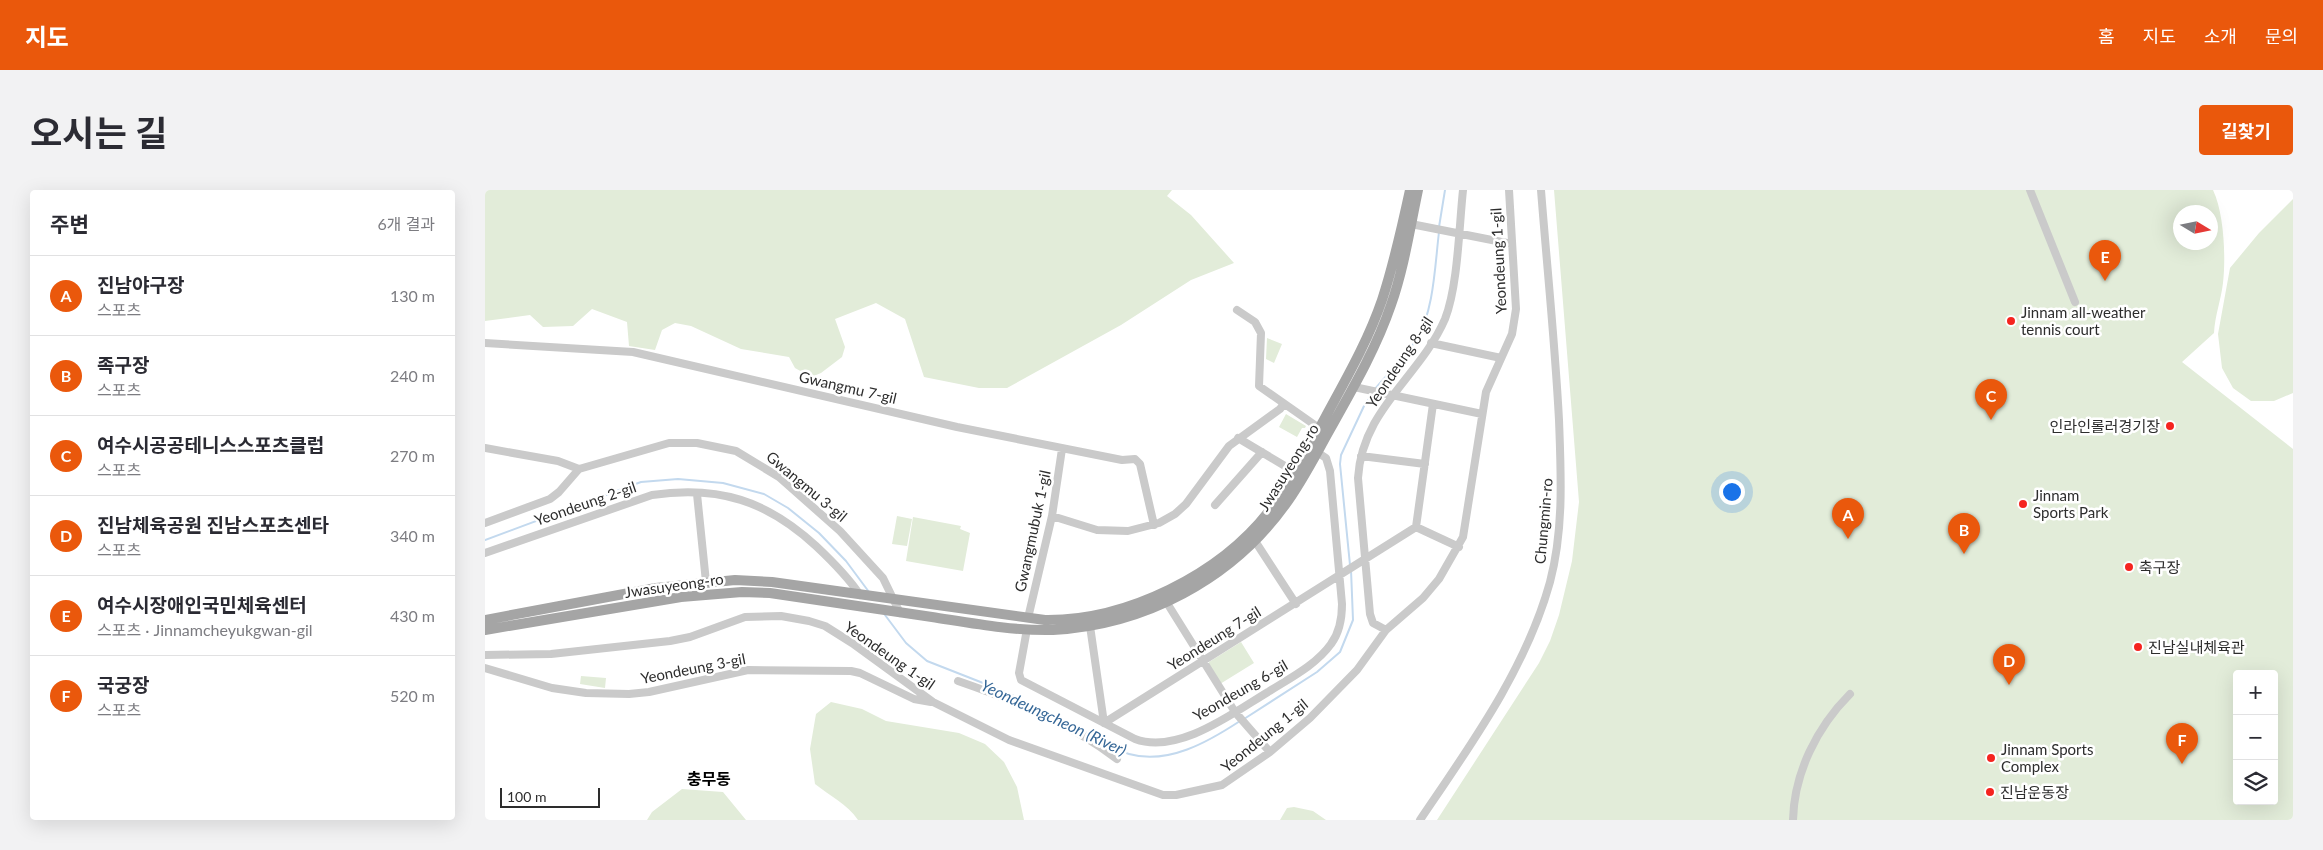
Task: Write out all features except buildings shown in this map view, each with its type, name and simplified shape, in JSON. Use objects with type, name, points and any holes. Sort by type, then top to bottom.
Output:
[{"type":"main road","name":"Jwasuyeong-ro","points":[[485,620],[647,589],[706,582],[755,581],[860,595],[1053,630],[1091,626],[1120,620],[1167,602],[1208,579],[1255,541],[1285,506],[1312,456],[1356,388],[1391,305],[1401,273],[1410,190]]},
{"type":"main road","name":"Jwasuyeong-ro","points":[[485,630],[690,596],[754,592],[981,625],[1027,624],[1109,613],[1145,600],[1179,584],[1225,554],[1251,532],[1269,512],[1295,472],[1312,456],[1319,428],[1372,326],[1418,190]]},
{"type":"main road","points":[[754,592],[755,581]]},
{"type":"main road","points":[[573,602],[575,615]]},
{"type":"street","name":"Yeondeung 8-gil","points":[[1386,630],[1375,625],[1371,618],[1359,478],[1361,456],[1371,429],[1391,395],[1431,343],[1444,320],[1450,300],[1463,190]]},
{"type":"street","name":"Yeondeung 1-gil","points":[[485,655],[551,654],[633,646],[690,637],[745,617],[781,616],[817,623],[832,630],[933,702],[1021,745],[1163,795],[1177,795],[1223,785],[1270,752],[1310,718],[1357,670],[1386,630],[1423,598],[1439,579],[1459,547],[1466,526],[1488,385],[1512,334],[1516,309],[1509,190]]},
{"type":"street","name":"Chungmin-ro","points":[[1420,820],[1461,760],[1508,681],[1542,607],[1554,565],[1561,502],[1561,460],[1556,372],[1541,190]]},
{"type":"street","points":[[2030,190],[2075,302]]},
{"type":"street","points":[[1407,223],[1512,244]]},
{"type":"street","points":[[1237,310],[1255,322],[1261,333],[1262,350],[1259,385],[1283,405],[1319,428]]},
{"type":"street","name":"Gwangmu 7-gil","points":[[485,343],[633,352],[959,427],[1122,460],[1138,460],[1153,525]]},
{"type":"street","points":[[1431,343],[1501,358]]},
{"type":"street","points":[[1356,388],[1483,414]]},
{"type":"street","points":[[1366,559],[1416,527],[1433,404]]},
{"type":"street","points":[[1052,516],[1097,530],[1128,531],[1153,525],[1167,519],[1186,504],[1223,452],[1238,438],[1278,411],[1283,405]]},
{"type":"street","points":[[1238,438],[1295,472]]},
{"type":"street","name":"Gwangmu 3-gil","points":[[579,469],[669,444],[705,444],[736,451],[771,472],[840,531],[876,569],[889,587],[899,612]]},
{"type":"street","points":[[485,448],[558,461],[579,469],[559,492],[550,499],[485,523]]},
{"type":"street","name":"Gwangmubuk 1-gil","points":[[1027,624],[1052,516],[1062,448]]},
{"type":"street","points":[[1215,505],[1262,452]]},
{"type":"street","name":"Yeondeung 6-gil","points":[[1027,624],[1019,673],[1021,680],[1141,741],[1157,742],[1199,732],[1235,712],[1308,666],[1330,646],[1342,618],[1330,471],[1326,458],[1312,456]]},
{"type":"street","points":[[1361,456],[1425,464]]},
{"type":"street","name":"Yeondeung 2-gil","points":[[485,553],[636,499],[666,493],[697,494],[745,500],[778,516],[832,561],[860,595]]},
{"type":"street","points":[[697,494],[706,582]]},
{"type":"street","points":[[1416,527],[1459,547]]},
{"type":"street","points":[[1255,541],[1296,604]]},
{"type":"street","name":"Yeondeung 7-gil","points":[[1104,723],[1366,559]]},
{"type":"street","points":[[1167,602],[1235,712],[1270,752]]},
{"type":"street","points":[[1091,626],[1104,723]]},
{"type":"street","name":"Yeondeung 3-gil","points":[[485,668],[552,688],[586,693],[629,694],[649,692],[748,670],[851,671],[860,673],[914,699],[933,702]]},
{"type":"street","points":[[958,681],[1004,697],[1028,708],[1091,741],[1117,760]]},
{"type":"street","points":[[1793,820],[1793,806],[1807,758],[1820,731],[1836,708],[1850,694]]},
{"type":"green space","points":[[485,190],[1172,190],[1167,196],[1191,215],[1234,263],[1191,280],[1121,325],[1007,388],[979,388],[924,377],[905,319],[876,303],[835,319],[845,347],[842,357],[821,373],[811,377],[795,368],[789,357],[741,349],[691,326],[675,323],[662,330],[655,350],[629,346],[627,322],[592,309],[573,326],[543,327],[530,315],[485,321]]},
{"type":"green space","name":"Jinnam Sports Park","points":[[1554,190],[2213,190],[2217,200],[2220,211],[2222,223],[2224,272],[2222,289],[2214,333],[2182,362],[2293,449],[2293,820],[1437,820],[1539,663],[1550,641],[1559,615],[1572,561],[1579,502]]},
{"type":"green space","points":[[2293,199],[2293,393],[2274,401],[2251,401],[2233,388],[2222,368],[2218,334],[2230,268],[2259,233]]},
{"type":"green space","points":[[1267,338],[1282,344],[1274,363],[1266,359]]},
{"type":"green space","points":[[1286,414],[1306,426],[1302,428],[1297,437],[1279,427]]},
{"type":"green space","points":[[897,516],[912,519],[907,546],[892,544]]},
{"type":"green space","points":[[913,517],[961,526],[960,529],[970,533],[963,571],[906,561]]},
{"type":"green space","points":[[1241,642],[1254,663],[1220,684],[1209,666],[1209,662]]},
{"type":"green space","points":[[581,676],[606,678],[605,688],[580,684]]},
{"type":"green space","points":[[831,702],[862,709],[886,721],[959,733],[985,744],[1004,762],[1017,787],[1024,820],[858,820],[844,805],[815,784],[810,749],[816,714]]},
{"type":"green space","points":[[682,789],[723,792],[746,820],[647,820],[652,812]]},
{"type":"green space","points":[[1294,807],[1313,811],[1326,820],[1280,820],[1287,808]]},
{"type":"waterway","name":"Yeondeungcheon (River)","points":[[1439,227],[1445,190]]},
{"type":"waterway","name":"Yeondeungcheon (River)","points":[[1375,389],[1408,352],[1423,327],[1433,287],[1439,232]]},
{"type":"waterway","name":"Yeondeungcheon (River)","points":[[1350,565],[1340,464],[1341,455],[1364,406],[1373,393]]},
{"type":"waterway","name":"Yeondeungcheon (River)","points":[[485,540],[641,482],[678,479],[723,483],[764,494],[788,508],[819,533],[846,561],[869,592]]},
{"type":"waterway","name":"Yeondeungcheon (River)","points":[[1244,719],[1317,672],[1340,652],[1353,620],[1351,570]]},
{"type":"waterway","name":"Yeondeungcheon (River)","points":[[885,615],[906,643],[927,661],[1006,692],[1039,709]]},
{"type":"waterway","name":"Yeondeungcheon (River)","points":[[1081,730],[1123,752],[1144,757],[1173,754],[1187,750],[1215,737],[1240,721]]},
{"type":"place","name":"여수시장애인국민체육센터","points":[[2105,281]]},
{"type":"place","name":"Jinnam all-weather tennis court","points":[[2011,321]]},
{"type":"place","name":"여수시공공테니스스포츠클럽","points":[[1991,420]]},
{"type":"place","name":"인라인롤러경기장","points":[[2170,426]]},
{"type":"place","name":"Jinnam Sports Park","points":[[2023,504]]},
{"type":"place","name":"진남야구장","points":[[1848,539]]},
{"type":"place","name":"족구장","points":[[1964,554]]},
{"type":"place","name":"축구장","points":[[2129,567]]},
{"type":"place","name":"진남실내체육관","points":[[2138,647]]},
{"type":"place","name":"진남체육공원 진남스포츠센타","points":[[2009,685]]},
{"type":"place","name":"Jinnam Sports Complex","points":[[1991,758]]},
{"type":"place","name":"국궁장","points":[[2182,764]]},
{"type":"place","name":"진남운동장","points":[[1990,792]]},
{"type":"district","name":"충무동","points":[[709,778]]}]
